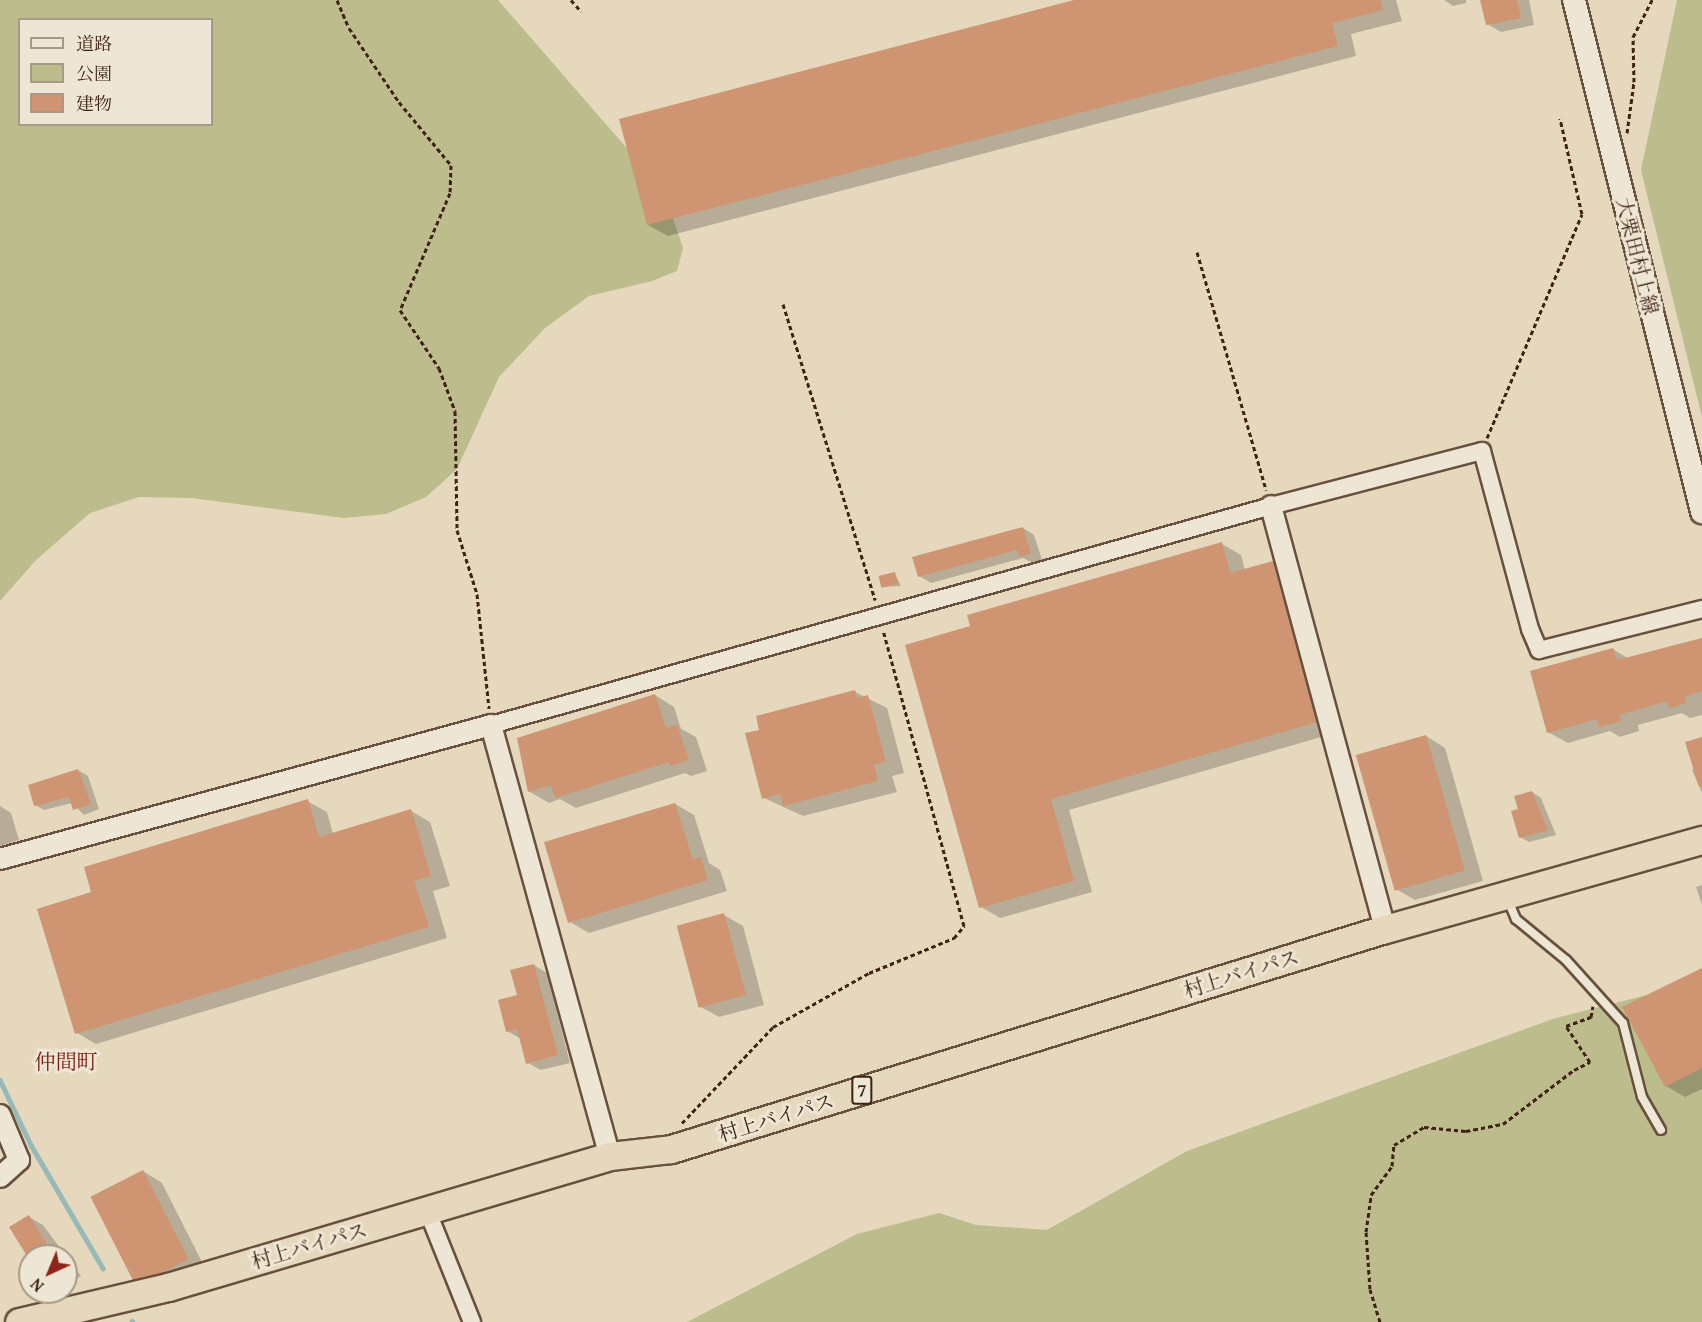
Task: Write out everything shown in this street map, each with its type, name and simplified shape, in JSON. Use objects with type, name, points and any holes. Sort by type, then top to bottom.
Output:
[{"type":"highway","name":"村上バイパス","points":[[19,1322],[168,1287],[610,1156],[671,1149],[1385,929],[1702,840]]},
{"type":"main road","name":"大栗田村上線","points":[[1574,0],[1702,512]]},
{"type":"street","points":[[0,859],[491,725],[1271,506],[1482,451],[1530,629],[1539,650],[1702,609]]},
{"type":"street","points":[[1271,506],[1385,929]]},
{"type":"street","points":[[491,725],[610,1156]]},
{"type":"street","points":[[0,1115],[19,1160],[0,1177]]},
{"type":"street","points":[[427,1210],[472,1322]]},
{"type":"lane","points":[[1506,895],[1516,920],[1597,990],[1623,1023],[1642,1097],[1662,1130]]},
{"type":"path","points":[[337,0],[350,28],[399,102],[451,165],[450,193],[400,310],[439,369],[455,411],[457,530],[477,594],[491,725]]},
{"type":"path","points":[[572,0],[581,11]]},
{"type":"path","points":[[1625,142],[1634,82],[1633,37],[1652,0]]},
{"type":"path","points":[[1482,451],[1582,214],[1560,119]]},
{"type":"path","points":[[1197,252],[1271,506]]},
{"type":"path","points":[[671,1149],[675,1130],[773,1027],[869,973],[954,938],[964,926],[879,615],[783,304]]},
{"type":"path","points":[[1380,1322],[1370,1290],[1366,1232],[1371,1195],[1392,1166],[1394,1145],[1424,1127],[1466,1131],[1503,1124],[1574,1070],[1590,1062],[1566,1026],[1591,1017],[1597,990]]},
{"type":"green space","points":[[0,0],[498,0],[664,191],[683,248],[677,271],[652,281],[589,296],[545,328],[499,377],[457,469],[426,497],[386,514],[344,518],[192,498],[139,497],[90,513],[36,560],[0,601]]},
{"type":"green space","points":[[1677,0],[1702,0],[1702,417],[1641,170]]},
{"type":"green space","points":[[1702,981],[1702,1322],[687,1322],[857,1234],[939,1213],[976,1225],[1047,1230],[1187,1151],[1556,1018]]},
{"type":"building","points":[[1074,0],[1380,0],[1383,10],[1332,23],[1338,46],[647,225],[619,119]]},
{"type":"building","points":[[1480,0],[1517,0],[1521,18],[1486,25]]},
{"type":"building","points":[[1023,527],[1031,554],[1020,557],[1017,550],[918,577],[912,557]]},
{"type":"building","points":[[1222,542],[1230,573],[1273,561],[1317,722],[1051,799],[1074,881],[979,908],[905,645],[970,626],[967,615]]},
{"type":"building","points":[[895,572],[898,584],[881,588],[879,576]]},
{"type":"building","points":[[1702,638],[1702,691],[1685,696],[1687,703],[1669,708],[1667,701],[1619,715],[1621,721],[1599,727],[1597,719],[1547,733],[1530,671],[1613,648],[1617,660]]},
{"type":"building","points":[[855,690],[857,698],[868,695],[886,762],[874,765],[878,781],[783,806],[780,794],[762,799],[745,733],[759,730],[756,716]]},
{"type":"building","points":[[655,694],[666,728],[677,725],[689,760],[671,766],[669,762],[555,798],[551,785],[528,792],[517,738]]},
{"type":"building","points":[[1426,735],[1465,871],[1395,891],[1356,755]]},
{"type":"building","points":[[1702,737],[1702,787],[1699,787],[1685,742]]},
{"type":"building","points":[[78,769],[91,804],[73,810],[69,797],[34,806],[28,785]]},
{"type":"building","points":[[1532,791],[1548,830],[1519,838],[1511,811],[1518,809],[1514,796]]},
{"type":"building","points":[[308,799],[319,837],[411,809],[431,876],[414,881],[429,927],[75,1034],[37,909],[91,892],[84,867]]},
{"type":"building","points":[[675,803],[693,860],[701,857],[708,880],[568,923],[544,842]]},
{"type":"building","points":[[724,913],[746,995],[699,1008],[677,926]]},
{"type":"building","points":[[534,964],[558,1055],[526,1064],[517,1029],[506,1032],[498,1000],[517,995],[510,970]]},
{"type":"building","points":[[1702,968],[1702,1068],[1665,1087],[1622,1007]]},
{"type":"building","points":[[143,1170],[188,1259],[136,1286],[90,1197]]},
{"type":"building","points":[[29,1215],[47,1244],[20,1244],[9,1227]]},
{"type":"waterway","points":[[0,1080],[31,1145],[103,1268]]},
{"type":"district","name":"仲間町","points":[[66,1062]]}]
